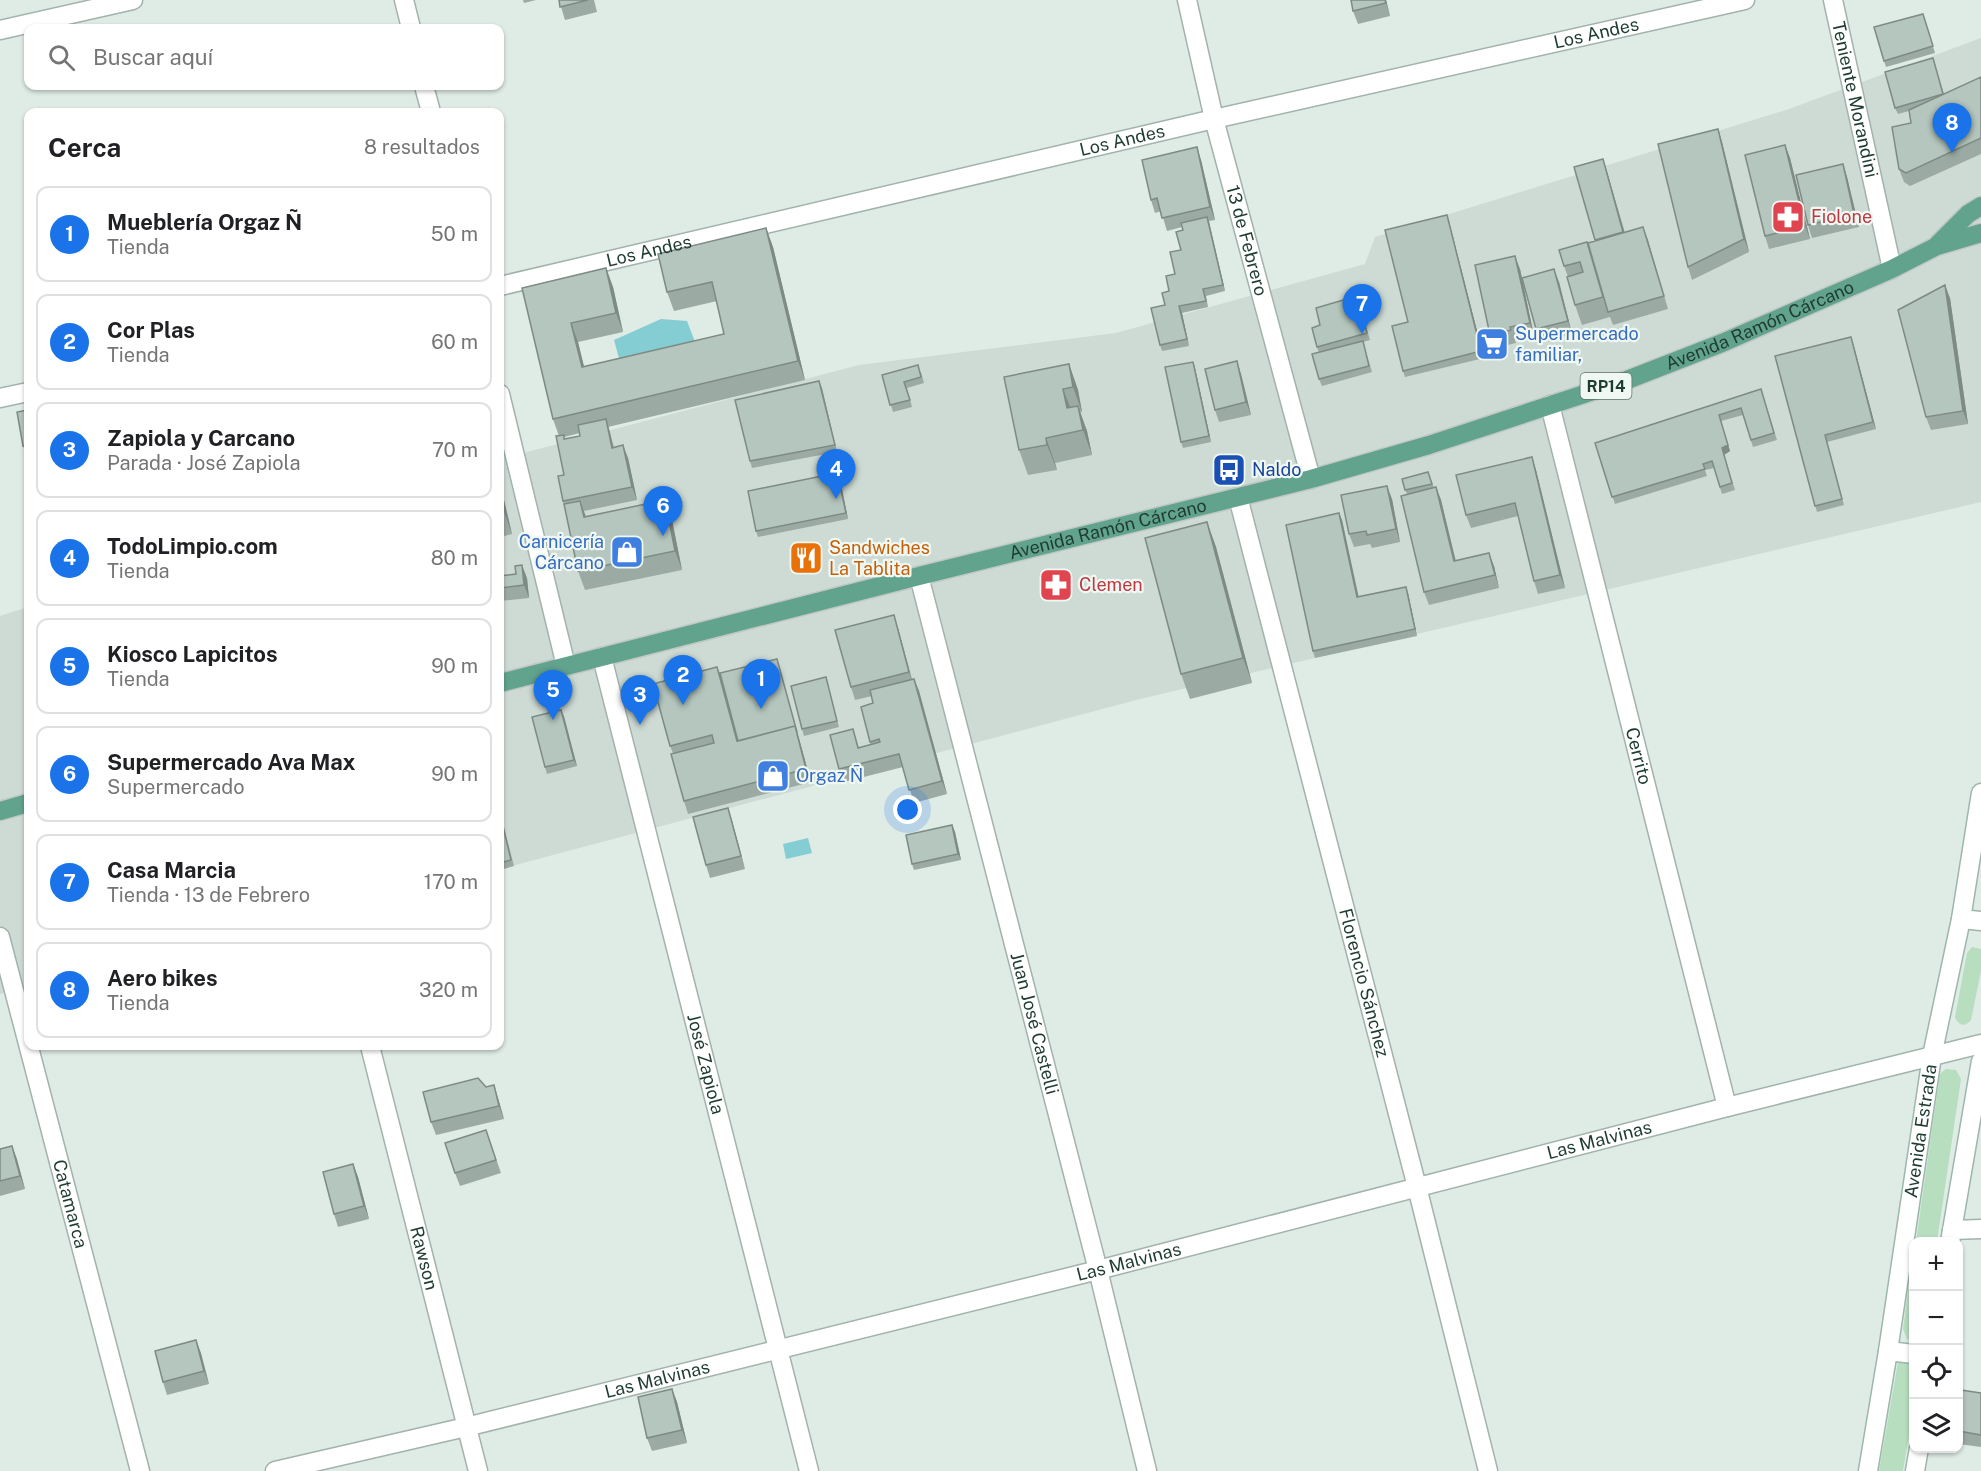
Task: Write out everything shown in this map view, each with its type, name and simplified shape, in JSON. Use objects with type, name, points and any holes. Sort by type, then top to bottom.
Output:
[{"type":"main road","name":"Avenida Ramón Cárcano","points":[[1937,246],[1968,214],[1981,206]]},
{"type":"main road","name":"Avenida Ramón Cárcano","points":[[504,682],[1311,479],[1429,446],[1627,380],[1722,344],[1892,269],[1937,246],[1981,233]]},
{"type":"main road","points":[[0,811],[24,804]]},
{"type":"street","points":[[27,24],[133,0]]},
{"type":"street","points":[[404,0],[410,24]]},
{"type":"street","name":"13 de Febrero","points":[[1187,0],[1214,119],[1311,479]]},
{"type":"street","name":"Los Andes","points":[[504,285],[1214,119],[1745,0]]},
{"type":"street","name":"Teniente Morandini","points":[[1833,0],[1892,269]]},
{"type":"street","points":[[0,30],[24,25]]},
{"type":"street","points":[[425,90],[430,108]]},
{"type":"street","points":[[0,398],[24,393]]},
{"type":"street","name":"Cerrito","points":[[1550,405],[1727,1107]]},
{"type":"street","points":[[504,410],[566,666]]},
{"type":"street","name":"Florencio Sánchez","points":[[1239,496],[1418,1187],[1488,1471]]},
{"type":"street","name":"Juan José Castelli","points":[[919,576],[1098,1270],[1147,1471]]},
{"type":"street","name":"José Zapiola","points":[[602,657],[809,1471]]},
{"type":"street","name":"Avenida Estrada","points":[[1868,1471],[1932,1056],[1961,920],[1981,793]]},
{"type":"street","points":[[1961,920],[1981,921]]},
{"type":"street","name":"Catamarca","points":[[0,937],[24,1029]]},
{"type":"street","name":"Las Malvinas","points":[[275,1471],[466,1427],[1098,1270],[1727,1107],[1981,1044]]},
{"type":"street","name":"Catamarca","points":[[30,1050],[140,1471]]},
{"type":"street","name":"Rawson","points":[[371,1050],[478,1471]]},
{"type":"street","points":[[1981,1061],[1951,1236],[1981,1229]]},
{"type":"street","points":[[1888,1351],[1909,1353]]},
{"type":"street","points":[[1915,1471],[1918,1453]]},
{"type":"shaded area","points":[[1981,38],[1981,502],[1140,699],[504,868],[504,458],[859,365],[1116,333],[1365,264],[1375,237],[1789,109]]},
{"type":"shaded area","points":[[24,608],[24,988],[0,994],[0,616]]},
{"type":"green space","points":[[1972,947],[1981,949],[1981,971],[1971,1020],[1962,1024],[1955,1017],[1967,953]]},
{"type":"green space","points":[[1946,1069],[1956,1070],[1961,1079],[1938,1237],[1917,1237],[1940,1074]]},
{"type":"green space","points":[[1909,1285],[1909,1340],[1903,1329]]},
{"type":"green space","points":[[1909,1358],[1909,1436],[1903,1471],[1879,1471],[1898,1362],[1900,1359]]},
{"type":"water","points":[[661,319],[687,321],[695,342],[620,362],[614,340]]},
{"type":"water","points":[[808,838],[812,853],[786,859],[783,844]]},
{"type":"building","points":[[559,0],[588,0],[560,7]]},
{"type":"building","points":[[1351,0],[1385,0],[1386,3],[1353,11]]},
{"type":"building","points":[[1923,14],[1933,46],[1884,61],[1874,27]]},
{"type":"building","points":[[1933,58],[1943,94],[1895,108],[1885,72]]},
{"type":"building","points":[[1981,77],[1981,138],[1906,173],[1899,169],[1892,127],[1911,123],[1909,110]]},
{"type":"building","points":[[1718,129],[1744,239],[1688,267],[1658,144]]},
{"type":"building","points":[[1785,145],[1805,226],[1765,236],[1745,155]]},
{"type":"building","points":[[1197,147],[1210,207],[1162,218],[1157,198],[1151,200],[1142,160]]},
{"type":"building","points":[[1603,159],[1623,232],[1595,240],[1574,167]]},
{"type":"building","points":[[1843,164],[1854,214],[1808,225],[1796,175]]},
{"type":"building","points":[[1447,215],[1481,351],[1403,371],[1392,326],[1408,322],[1385,230]]},
{"type":"building","points":[[1207,217],[1223,285],[1203,289],[1206,301],[1179,306],[1187,339],[1160,345],[1151,308],[1165,305],[1162,293],[1169,291],[1166,276],[1175,274],[1170,252],[1181,250],[1176,232],[1183,230],[1181,223]]},
{"type":"building","points":[[1643,227],[1664,296],[1608,312],[1588,243]]},
{"type":"building","points":[[766,228],[798,361],[553,419],[522,288],[606,268],[616,313],[571,323],[582,367],[724,334],[712,282],[667,292],[658,254]]},
{"type":"building","points":[[1587,242],[1603,297],[1575,305],[1567,277],[1583,272],[1580,262],[1564,266],[1559,250]]},
{"type":"building","points":[[1515,256],[1530,323],[1510,327],[1511,330],[1490,335],[1475,265]]},
{"type":"building","points":[[1554,269],[1568,321],[1536,329],[1522,278]]},
{"type":"building","points":[[1945,285],[1963,411],[1926,417],[1898,310]]},
{"type":"building","points":[[1357,296],[1367,333],[1317,347],[1312,328],[1320,325],[1316,308]]},
{"type":"building","points":[[1851,337],[1873,422],[1825,435],[1842,499],[1815,506],[1775,356]]},
{"type":"building","points":[[1363,341],[1369,366],[1319,379],[1312,354]]},
{"type":"building","points":[[1237,361],[1246,402],[1215,410],[1205,369]]},
{"type":"building","points":[[1193,362],[1209,436],[1181,442],[1165,367]]},
{"type":"building","points":[[1069,364],[1073,387],[1063,389],[1067,408],[1078,406],[1083,430],[1046,438],[1047,445],[1019,450],[1004,377]]},
{"type":"building","points":[[918,365],[921,377],[904,382],[910,400],[890,405],[882,375]]},
{"type":"building","points":[[819,381],[835,445],[750,461],[735,400]]},
{"type":"building","points":[[1761,389],[1774,433],[1751,440],[1741,408],[1719,415],[1728,445],[1722,448],[1732,483],[1720,487],[1712,461],[1703,464],[1705,469],[1612,497],[1595,443]]},
{"type":"building","points":[[24,411],[23,446],[17,412]]},
{"type":"building","points":[[606,419],[612,448],[623,445],[632,487],[563,501],[558,476],[564,475],[556,436],[564,435],[564,439],[580,436],[578,425]]},
{"type":"building","points":[[1532,457],[1560,575],[1534,581],[1515,503],[1466,515],[1456,475]]},
{"type":"building","points":[[1428,472],[1432,484],[1405,490],[1402,479]]},
{"type":"building","points":[[837,473],[846,513],[756,531],[748,491]]},
{"type":"building","points":[[1387,486],[1396,529],[1367,535],[1366,531],[1349,534],[1341,495]]},
{"type":"building","points":[[1436,487],[1454,561],[1489,553],[1495,575],[1424,592],[1401,496]]},
{"type":"building","points":[[665,500],[675,551],[578,571],[564,504],[580,501],[584,517]]},
{"type":"building","points":[[1339,513],[1357,597],[1406,587],[1415,629],[1313,651],[1286,525]]},
{"type":"building","points":[[1207,522],[1243,658],[1181,674],[1145,538]]},
{"type":"building","points":[[522,565],[524,585],[504,588],[504,576],[516,574],[515,566]]},
{"type":"building","points":[[894,615],[909,672],[851,687],[835,630]]},
{"type":"building","points":[[777,659],[797,732],[795,726],[738,741],[720,673]]},
{"type":"building","points":[[717,667],[737,741],[795,726],[806,769],[684,801],[671,754],[714,743],[712,735],[670,746],[653,684]]},
{"type":"building","points":[[826,677],[837,721],[802,729],[791,686]]},
{"type":"building","points":[[914,679],[942,781],[909,790],[899,754],[839,769],[830,735],[853,729],[858,748],[880,742],[879,739],[870,742],[861,707],[873,703],[870,690]]},
{"type":"building","points":[[561,710],[574,760],[545,767],[532,717]]},
{"type":"building","points":[[728,808],[741,856],[706,865],[693,817]]},
{"type":"building","points":[[952,825],[958,854],[912,864],[906,835]]},
{"type":"building","points":[[504,831],[511,860],[504,862]]},
{"type":"building","points":[[478,1078],[486,1087],[494,1085],[499,1106],[431,1122],[423,1092]]},
{"type":"building","points":[[486,1130],[496,1160],[455,1173],[445,1143]]},
{"type":"building","points":[[12,1146],[20,1176],[0,1181],[0,1149]]},
{"type":"building","points":[[353,1164],[364,1206],[334,1214],[323,1172]]},
{"type":"building","points":[[196,1340],[204,1371],[163,1382],[155,1351]]},
{"type":"building","points":[[672,1389],[682,1430],[647,1438],[638,1397]]},
{"type":"building","points":[[1963,1390],[1981,1393],[1981,1435],[1963,1432]]},
{"type":"place","name":"Aero bikes","points":[[1952,153]]},
{"type":"place","name":"Fiolone","points":[[1788,217]]},
{"type":"place","name":"Casa Marcia","points":[[1362,334]]},
{"type":"place","name":"Supermercado familiar,","points":[[1492,344]]},
{"type":"place","name":"Naldo","points":[[1229,470]]},
{"type":"place","name":"TodoLimpio.com","points":[[836,499]]},
{"type":"place","name":"Supermercado Ava Max","points":[[663,536]]},
{"type":"place","name":"Carnicería Cárcano","points":[[627,552]]},
{"type":"place","name":"Sandwiches La Tablita","points":[[806,558]]},
{"type":"place","name":"Clemen","points":[[1056,585]]},
{"type":"place","name":"Cor Plas","points":[[683,705]]},
{"type":"place","name":"Mueblería Orgaz Ñ","points":[[761,709]]},
{"type":"place","name":"Kiosco Lapicitos","points":[[553,720]]},
{"type":"place","name":"Zapiola y Carcano","points":[[640,725]]},
{"type":"place","name":"Orgaz Ñ","points":[[773,776]]}]
